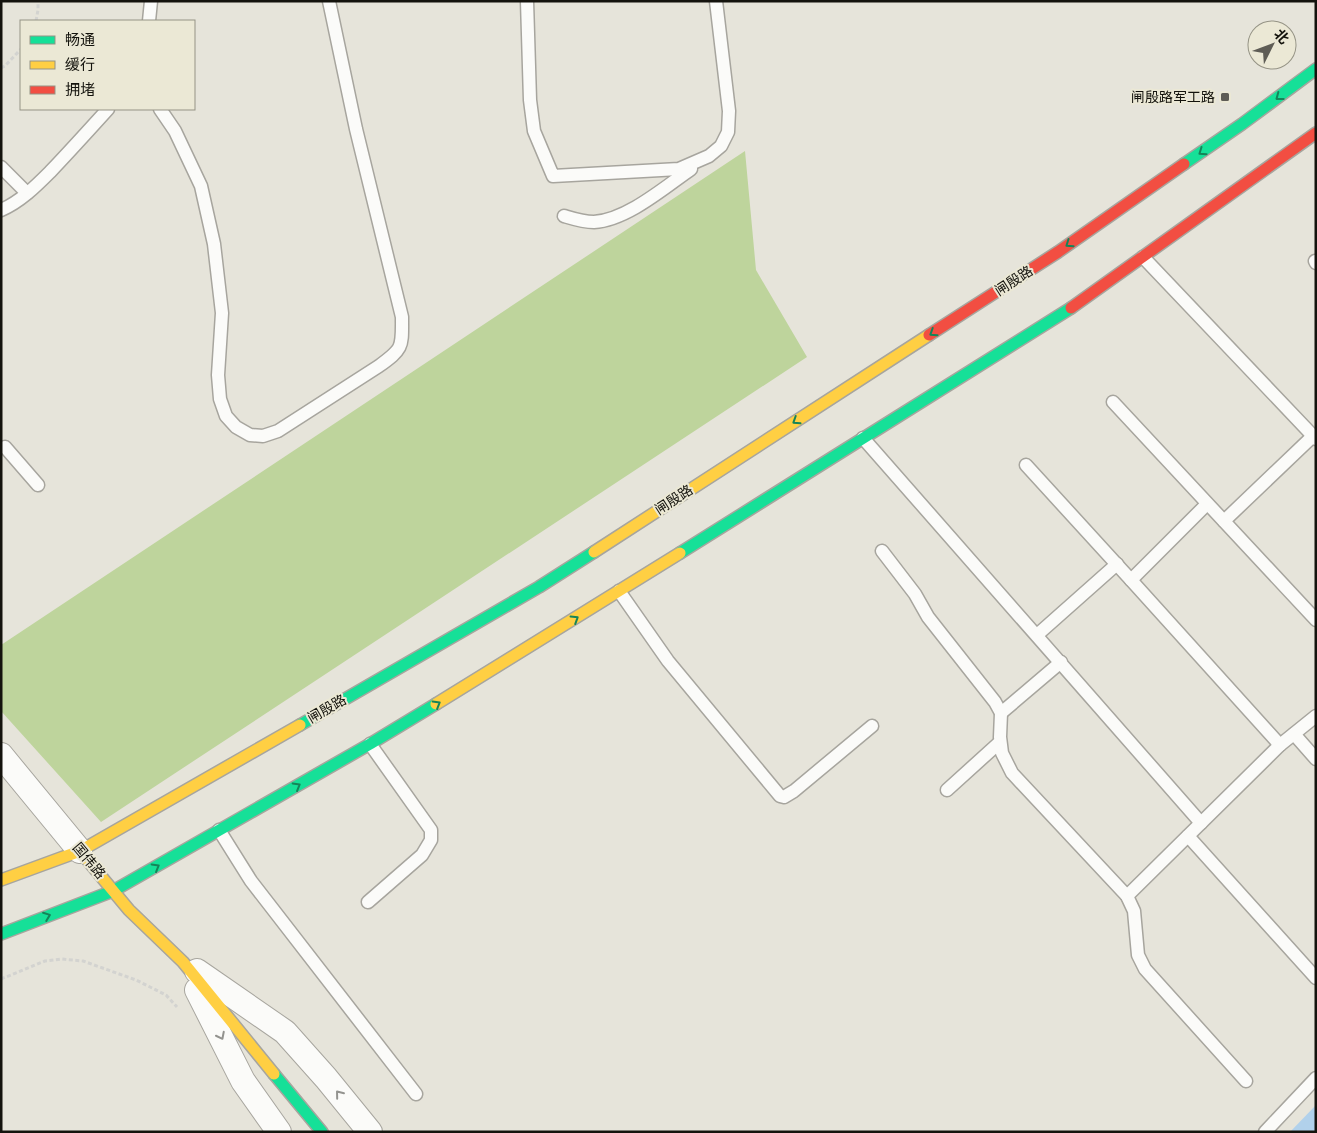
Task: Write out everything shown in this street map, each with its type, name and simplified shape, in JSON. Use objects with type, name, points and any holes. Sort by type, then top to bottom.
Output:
[{"type":"main road","name":"闸殷路","points":[[1,880],[80,851],[539,587],[1058,252],[1242,124],[1316,69]]},
{"type":"main road","points":[[1,934],[113,891],[370,744],[479,678],[1079,304],[1316,133]]},
{"type":"main road","name":"国伟路","points":[[80,851],[129,910],[183,962],[322,1132]]},
{"type":"street","name":"国伟路","points":[[1,754],[80,851]]},
{"type":"street","name":"国伟路","points":[[183,962],[243,1082],[279,1132]]},
{"type":"street","name":"国伟路","points":[[183,962],[285,1032],[370,1132]]},
{"type":"lane","points":[[149,20],[151,1]]},
{"type":"lane","points":[[161,110],[174,131],[201,186],[214,244],[222,313],[218,375],[220,399],[226,416],[236,428],[250,435],[263,436],[278,431],[379,366],[395,354],[402,343],[402,317],[356,130],[329,1]]},
{"type":"lane","points":[[527,1],[530,100],[534,131],[553,176],[679,169],[710,156]]},
{"type":"lane","points":[[564,216],[578,221],[595,222],[615,217],[636,207],[710,156],[720,146],[728,132],[729,111],[716,1]]},
{"type":"lane","points":[[1,210],[10,206],[36,185],[107,110]]},
{"type":"lane","points":[[1,167],[27,193]]},
{"type":"lane","points":[[1143,257],[1314,438],[1224,521]]},
{"type":"lane","points":[[1113,402],[1316,620]]},
{"type":"lane","points":[[863,438],[1038,635],[1201,823]]},
{"type":"lane","points":[[2,446],[38,485]]},
{"type":"lane","points":[[1026,465],[1280,745]]},
{"type":"lane","points":[[1132,580],[1208,504]]},
{"type":"lane","points":[[882,551],[915,594],[928,617],[996,702],[1001,713],[1000,742],[1002,753],[1012,773],[1127,896],[1134,911],[1138,956],[1145,970],[1246,1081]]},
{"type":"lane","points":[[1038,635],[1117,564]]},
{"type":"lane","points":[[619,591],[668,661],[780,796],[784,797],[794,791],[872,726]]},
{"type":"lane","points":[[1001,713],[1061,662]]},
{"type":"lane","points":[[1127,896],[1280,745],[1316,716]]},
{"type":"lane","points":[[1294,734],[1316,759]]},
{"type":"lane","points":[[947,790],[1000,742]]},
{"type":"lane","points":[[368,902],[422,854],[431,840],[431,830],[370,744]]},
{"type":"lane","points":[[219,830],[251,881],[416,1094]]},
{"type":"lane","points":[[1188,836],[1316,978]]},
{"type":"lane","points":[[1265,1132],[1316,1078]]},
{"type":"path","points":[[36,20],[38,1]]},
{"type":"path","points":[[1,68],[20,50]]},
{"type":"path","points":[[1,979],[45,961],[83,961],[136,980],[166,995],[178,1008]]},
{"type":"green space","points":[[745,151],[756,270],[807,357],[101,822],[1,711],[1,645]]},
{"type":"water","points":[[1316,1105],[1316,1132],[1290,1132]]},
{"type":"traffic: fast","points":[[1184,164],[1316,69]]},
{"type":"traffic: fast","points":[[680,553],[1071,308]]},
{"type":"traffic: fast","points":[[300,725],[539,587],[594,552]]},
{"type":"traffic: fast","points":[[1,934],[113,891],[370,744],[436,704]]},
{"type":"traffic: fast","points":[[274,1074],[322,1132]]},
{"type":"traffic: slow","points":[[594,552],[929,335]]},
{"type":"traffic: slow","points":[[436,704],[680,553]]},
{"type":"traffic: slow","points":[[1,880],[80,851],[300,725]]},
{"type":"traffic: slow","points":[[80,851],[129,910],[183,962],[274,1074]]},
{"type":"traffic: jam","points":[[1071,308],[1316,133]]},
{"type":"traffic: jam","points":[[929,335],[1058,252],[1184,164]]},
{"type":"place","name":"闸殷路军工路","points":[[1225,97]]}]
